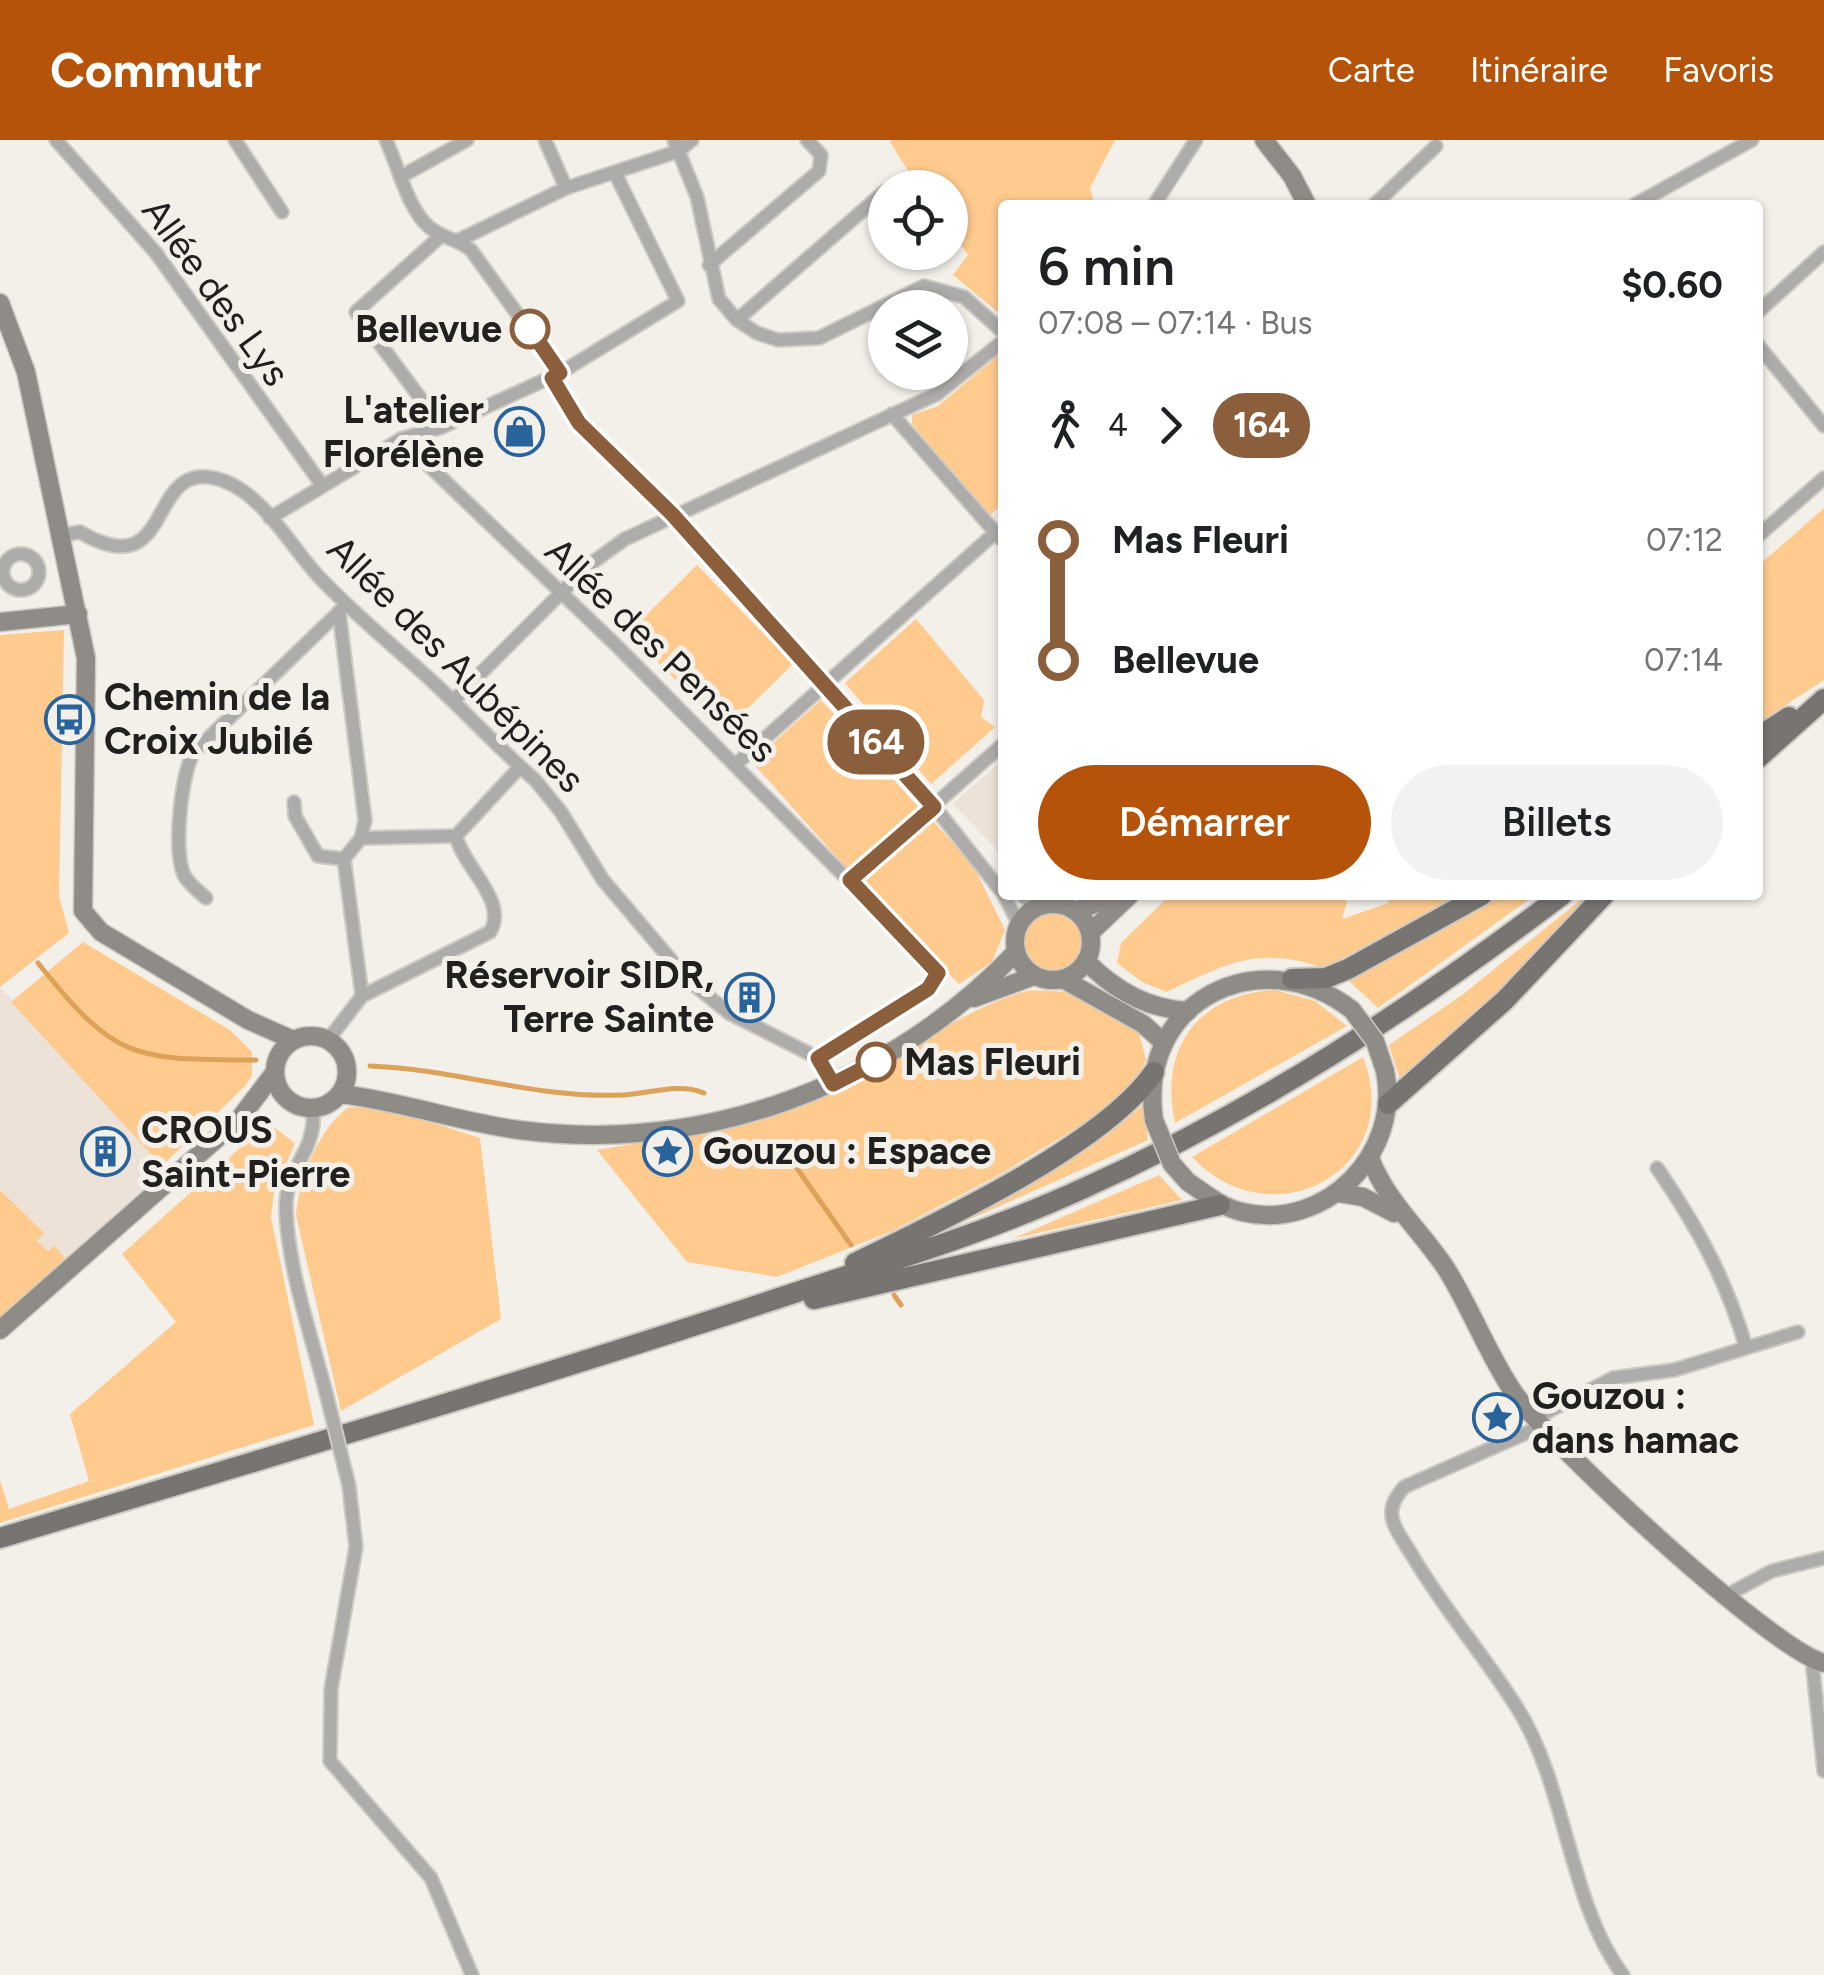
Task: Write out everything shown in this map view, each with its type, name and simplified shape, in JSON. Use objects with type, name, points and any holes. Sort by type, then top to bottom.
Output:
[{"type":"main road","points":[[1763,734],[1824,696]]},
{"type":"main road","points":[[1763,743],[1824,696]]},
{"type":"main road","points":[[1763,753],[1824,696]]},
{"type":"main road","points":[[1292,980],[1326,978],[1348,970],[1473,900]]},
{"type":"main road","points":[[0,1538],[695,1327],[962,1239],[1082,1190],[1185,1139],[1414,1005],[1555,900]]},
{"type":"main road","points":[[1388,1104],[1505,1000],[1599,900]]},
{"type":"main road","points":[[783,1296],[1002,1186],[1114,1117],[1154,1072]]},
{"type":"main road","points":[[695,1327],[1220,1204]]},
{"type":"street","name":"Allée des Lys","points":[[56,140],[156,252],[322,486]]},
{"type":"street","points":[[235,140],[282,212]]},
{"type":"street","points":[[386,140],[421,220],[472,250],[556,375],[579,423],[672,514],[998,879]]},
{"type":"street","points":[[402,176],[466,140]]},
{"type":"street","points":[[545,140],[566,188]]},
{"type":"street","points":[[459,240],[566,188],[614,173],[692,140]]},
{"type":"street","points":[[709,265],[819,171],[821,155],[808,140]]},
{"type":"street","points":[[1157,200],[1196,140]]},
{"type":"street","points":[[1264,140],[1292,176],[1304,200]]},
{"type":"street","points":[[1643,200],[1752,140]]},
{"type":"street","points":[[676,146],[696,198],[718,298],[737,320],[778,340],[802,342],[837,330],[908,290],[938,286],[964,296],[998,327]]},
{"type":"street","points":[[1379,200],[1436,146]]},
{"type":"street","points":[[270,518],[402,438],[442,426],[556,375],[678,301],[614,173]]},
{"type":"street","points":[[737,320],[868,206]]},
{"type":"street","points":[[442,235],[356,312],[442,426]]},
{"type":"street","points":[[1763,307],[1824,252]]},
{"type":"street","points":[[0,302],[26,372],[63,535],[87,669],[83,910],[100,932],[248,1020],[293,1040],[309,1036],[328,1040],[344,1056],[347,1072],[340,1094]]},
{"type":"street","points":[[453,701],[588,566],[672,514],[956,383],[998,346]]},
{"type":"street","points":[[1763,352],[1824,426]]},
{"type":"street","points":[[892,414],[998,535]]},
{"type":"street","name":"Allée des Pensées","points":[[402,438],[934,967],[937,978],[928,989],[818,1058]]},
{"type":"street","name":"Allée des Aubépines","points":[[63,535],[80,532],[108,548],[138,544],[184,482],[204,478],[226,482],[270,518],[343,608],[453,701],[520,767],[561,812],[603,880],[688,980],[730,1013],[818,1058]]},
{"type":"street","points":[[1763,532],[1824,478]]},
{"type":"street","points":[[735,765],[998,537]]},
{"type":"street","points":[[343,608],[365,820],[361,838],[344,859],[362,996]]},
{"type":"street","points":[[206,898],[189,882],[180,861],[185,767],[194,752],[343,608]]},
{"type":"street","points":[[0,622],[78,614]]},
{"type":"street","points":[[850,880],[998,748]]},
{"type":"street","points":[[361,838],[456,836],[520,767]]},
{"type":"street","points":[[294,802],[295,816],[318,856],[344,859]]},
{"type":"street","points":[[328,1040],[362,996],[490,932],[495,924],[494,905],[456,836]]},
{"type":"street","points":[[248,1020],[276,1066],[278,1088],[288,1100],[313,1108],[340,1094],[393,1100],[492,1126],[606,1134],[738,1116],[833,1084],[907,1043],[969,1000],[1016,952],[1019,924],[1006,900]]},
{"type":"street","points":[[1028,900],[1038,907]]},
{"type":"street","points":[[1019,924],[1038,907],[1050,904],[1075,911],[1106,900]]},
{"type":"street","points":[[1063,979],[1086,960],[1090,933],[1125,900]]},
{"type":"street","points":[[1075,911],[1090,933]]},
{"type":"street","points":[[1016,952],[1034,976]]},
{"type":"street","points":[[1086,960],[1102,977],[1144,1002],[1160,1010],[1188,1011]]},
{"type":"street","points":[[969,1000],[1034,976],[1063,979],[1142,1024],[1164,1044]]},
{"type":"street","points":[[1247,980],[1292,980],[1332,995],[1352,1010],[1375,1042],[1385,1071],[1388,1104],[1370,1158],[1339,1192],[1293,1213],[1244,1212],[1220,1204],[1188,1182],[1172,1164],[1154,1120],[1154,1072],[1164,1044],[1188,1011],[1206,997],[1247,980]]},
{"type":"street","points":[[0,1330],[240,1118],[293,1040]]},
{"type":"street","points":[[818,1058],[833,1084]]},
{"type":"street","points":[[347,1072],[393,1100]]},
{"type":"street","points":[[240,1118],[288,1100]]},
{"type":"street","points":[[313,1108],[312,1144],[292,1172],[286,1209],[349,1486],[356,1547],[332,1689],[330,1762],[432,1878],[472,1975]]},
{"type":"street","points":[[1370,1158],[1386,1195],[1445,1268],[1512,1390],[1538,1422],[1728,1596],[1818,1662],[1824,1771]]},
{"type":"street","points":[[1657,1168],[1696,1224],[1728,1287],[1746,1348]]},
{"type":"street","points":[[1339,1192],[1363,1197],[1408,1221]]},
{"type":"street","points":[[1622,1975],[1582,1884],[1551,1780],[1518,1709],[1439,1600],[1393,1522],[1392,1501],[1404,1487],[1538,1422],[1613,1378],[1674,1370],[1798,1332]]},
{"type":"street","points":[[1728,1596],[1772,1572],[1824,1558]]},
{"type":"shaded area","points":[[889,140],[1115,140],[1090,188],[1094,200],[998,200],[998,312],[953,275],[957,270],[968,270],[968,170],[908,170]]},
{"type":"shaded area","points":[[998,355],[998,508],[989,516],[912,424],[912,415],[938,406],[957,390],[968,390],[968,381]]},
{"type":"shaded area","points":[[1824,508],[1824,680],[1763,720],[1763,562]]},
{"type":"shaded area","points":[[697,565],[793,664],[725,731],[629,632]]},
{"type":"shaded area","points":[[916,619],[984,700],[981,717],[995,727],[931,784],[845,683]]},
{"type":"shaded area","points":[[64,630],[59,896],[69,933],[0,987],[0,635]]},
{"type":"shaded area","points":[[821,700],[920,809],[850,872],[752,762]]},
{"type":"shaded area","points":[[998,764],[998,851],[953,804]]},
{"type":"shaded area","points":[[933,821],[973,865],[1005,930],[992,962],[959,984],[862,884]]},
{"type":"shaded area","points":[[1165,900],[1345,900],[1342,919],[1389,903],[1388,900],[1450,900],[1324,968],[1300,961],[1260,958],[1225,966],[1166,992],[1142,982],[1117,963],[1121,943]]},
{"type":"shaded area","points":[[1490,900],[1528,900],[1378,1008],[1349,981]]},
{"type":"shaded area","points":[[1581,900],[1591,900],[1475,1019],[1401,1083],[1389,1045],[1462,995]]},
{"type":"shaded area","points":[[1052,912],[1073,921],[1082,942],[1073,963],[1052,972],[1031,963],[1022,942],[1031,921]]},
{"type":"shaded area","points":[[83,942],[230,1030],[252,1052],[252,1076],[245,1086],[162,1166],[11,1002]]},
{"type":"shaded area","points":[[0,987],[165,1169],[0,1319]]},
{"type":"shaded area","points":[[1031,990],[1068,992],[1139,1033],[1146,1060],[1132,1089],[1117,1104],[997,1176],[892,1231],[777,1277],[687,1262],[597,1150],[718,1129],[807,1104],[859,1079],[980,1009]]},
{"type":"shaded area","points":[[1275,990],[1315,1001],[1347,1026],[1175,1123],[1173,1072],[1179,1049],[1190,1030],[1224,1002]]},
{"type":"shaded area","points":[[1363,1057],[1372,1097],[1366,1132],[1349,1161],[1324,1181],[1292,1193],[1258,1193],[1224,1182],[1192,1157]]},
{"type":"shaded area","points":[[1143,1105],[1148,1140],[946,1230],[1106,1136]]},
{"type":"shaded area","points":[[349,1107],[396,1111],[480,1138],[501,1319],[341,1411],[296,1215],[312,1155],[328,1128]]},
{"type":"shaded area","points":[[275,1128],[295,1143],[274,1192],[271,1217],[314,1425],[0,1523],[0,1480],[9,1509],[89,1481],[70,1414],[176,1322],[122,1254],[252,1137]]},
{"type":"shaded area","points":[[1159,1175],[1182,1200],[1012,1239]]},
{"type":"shaded area","points":[[0,1190],[44,1233],[37,1241],[48,1251],[54,1246],[66,1259],[0,1319]]},
{"type":"waterway","points":[[38,963],[88,1020],[130,1048],[181,1058],[256,1060]]},
{"type":"waterway","points":[[370,1066],[433,1072],[558,1093],[622,1095],[684,1089],[704,1093]]},
{"type":"waterway","points":[[782,1147],[851,1245]]},
{"type":"waterway","points":[[894,1295],[901,1305]]},
{"type":"bus line","name":"164","points":[[530,329],[560,373],[552,378],[579,423],[672,514],[934,807],[850,880],[938,973],[928,989],[818,1058],[833,1084],[876,1062]]},
{"type":"place","name":"Bellevue","points":[[530,329]]},
{"type":"place","name":"L'atelier Florélène","points":[[519,432]]},
{"type":"place","name":"Chemin de la Croix Jubilé","points":[[69,719]]},
{"type":"place","name":"Réservoir SIDR, Terre Sainte","points":[[749,997]]},
{"type":"place","name":"Mas Fleuri","points":[[876,1062]]},
{"type":"place","name":"Gouzou : Espace","points":[[668,1151]]},
{"type":"place","name":"CROUS Saint-Pierre","points":[[106,1152]]},
{"type":"place","name":"Gouzou : dans hamac","points":[[1497,1418]]}]
